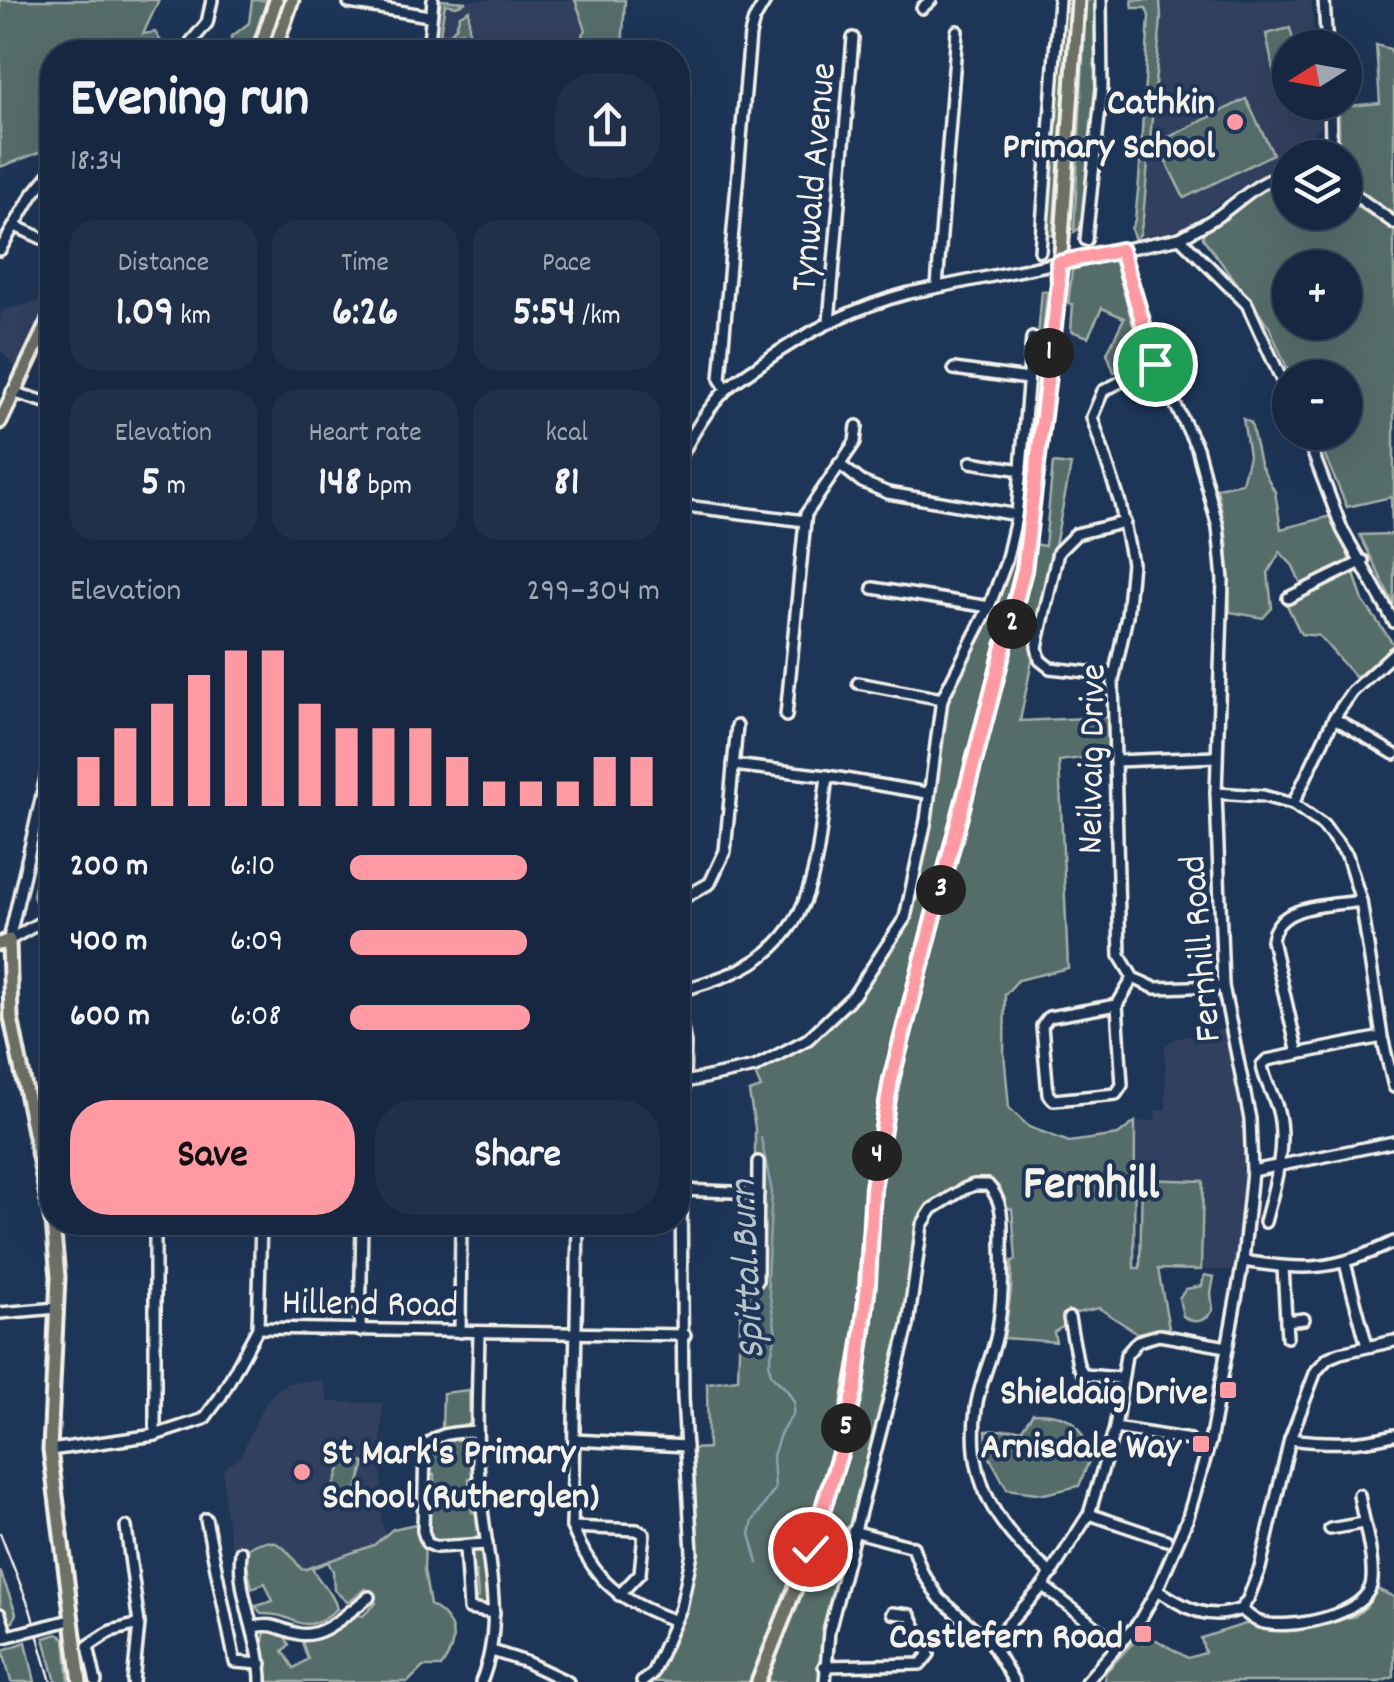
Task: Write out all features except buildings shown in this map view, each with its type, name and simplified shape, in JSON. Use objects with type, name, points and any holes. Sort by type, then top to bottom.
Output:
[{"type":"main road","points":[[263,40],[276,0]]},
{"type":"main road","points":[[278,40],[292,0]]},
{"type":"main road","points":[[758,1682],[825,1507],[852,1401],[866,1312],[873,1188],[891,1080],[1024,570],[1059,284],[1078,0]]},
{"type":"main road","points":[[1,416],[40,337]]},
{"type":"main road","points":[[4,942],[11,1018],[40,1146]]},
{"type":"main road","points":[[54,1235],[58,1277],[50,1450],[80,1682]]},
{"type":"street","points":[[193,40],[207,24],[212,0]]},
{"type":"street","points":[[428,40],[433,0]]},
{"type":"street","points":[[726,388],[720,379],[749,47],[754,20],[766,0]]},
{"type":"street","points":[[922,8],[931,0]]},
{"type":"street","points":[[1040,251],[1059,0]]},
{"type":"street","points":[[1086,240],[1102,88],[1101,0]]},
{"type":"street","points":[[1324,0],[1326,30]]},
{"type":"street","points":[[349,3],[429,16]]},
{"type":"street","points":[[207,24],[219,29]]},
{"type":"street","points":[[937,287],[957,31]]},
{"type":"street","name":"Tynwald Avenue","points":[[829,322],[853,38]]},
{"type":"street","points":[[690,442],[726,388],[829,322],[882,300],[1180,238],[1272,178]]},
{"type":"street","points":[[0,250],[40,186]]},
{"type":"street","points":[[1362,200],[1394,223]]},
{"type":"street","points":[[15,226],[40,237]]},
{"type":"street","points":[[1180,238],[1247,304],[1273,360]]},
{"type":"street","name":"Fernhill Road","points":[[1090,1681],[1138,1622],[1179,1544],[1210,1442],[1243,1261],[1252,1171],[1250,1119],[1223,986],[1216,793],[1223,580],[1218,528],[1197,448],[1155,364],[1121,250]]},
{"type":"street","points":[[690,1081],[758,1066],[808,1039],[854,994],[905,918],[914,884],[942,698],[988,608],[1006,562],[1017,515],[1032,338]]},
{"type":"street","name":"Neilvaig Drive","points":[[1133,978],[1120,956],[1114,675],[1131,589],[1132,563],[1125,522],[1092,417],[1104,391],[1155,364]]},
{"type":"street","points":[[954,369],[1028,378]]},
{"type":"street","points":[[12,392],[40,400]]},
{"type":"street","points":[[786,716],[806,514],[855,442],[857,426]]},
{"type":"street","points":[[1313,450],[1342,529],[1394,622]]},
{"type":"street","points":[[972,462],[1021,470]]},
{"type":"street","points":[[839,464],[862,482],[888,493],[1017,515]]},
{"type":"street","points":[[690,507],[805,521]]},
{"type":"street","points":[[1114,675],[1050,668],[1040,660],[1037,647],[1058,552],[1076,534],[1125,522]]},
{"type":"street","points":[[1288,598],[1363,561]]},
{"type":"street","points":[[873,588],[988,608]]},
{"type":"street","points":[[1293,804],[1334,718],[1352,692],[1394,653]]},
{"type":"street","points":[[858,683],[942,698]]},
{"type":"street","points":[[1334,718],[1394,754]]},
{"type":"street","points":[[690,894],[710,883],[725,851],[737,726]]},
{"type":"street","points":[[1115,761],[1216,757]]},
{"type":"street","points":[[733,765],[927,793]]},
{"type":"street","points":[[690,988],[732,973],[786,936],[801,912],[813,880],[828,776]]},
{"type":"street","points":[[1216,793],[1263,796],[1293,804],[1324,825],[1347,856],[1361,902],[1382,1037],[1394,1087]]},
{"type":"street","points":[[4,942],[40,799]]},
{"type":"street","points":[[1298,1054],[1272,940],[1273,929],[1280,919],[1292,913],[1361,902]]},
{"type":"street","points":[[4,942],[40,922]]},
{"type":"street","points":[[1117,1005],[1049,1017],[1042,1026],[1048,1094],[1054,1100],[1116,1094],[1122,1085],[1117,1005],[1133,978],[1154,988],[1223,986]]},
{"type":"street","points":[[1265,1222],[1278,1166],[1279,1113],[1262,1065],[1267,1060],[1382,1037]]},
{"type":"street","points":[[1252,1171],[1394,1142]]},
{"type":"street","points":[[757,1280],[758,1162]]},
{"type":"street","points":[[824,1682],[824,1666],[853,1531],[908,1326],[922,1225],[932,1209],[974,1185],[988,1185],[998,1196],[1002,1214],[1003,1291],[996,1338],[976,1407],[974,1458],[990,1504],[1018,1546],[1052,1574]]},
{"type":"street","points":[[690,1190],[758,1193]]},
{"type":"street","points":[[155,1235],[155,1436]]},
{"type":"street","points":[[258,1328],[262,1235]]},
{"type":"street","points":[[360,1331],[362,1235]]},
{"type":"street","points":[[460,1332],[461,1235]]},
{"type":"street","points":[[578,1235],[572,1527],[588,1564],[603,1584],[647,1611],[674,1620]]},
{"type":"street","points":[[642,1682],[652,1674],[681,1608],[692,1553],[682,1235]]},
{"type":"street","points":[[1243,1261],[1314,1269],[1344,1264],[1394,1242]]},
{"type":"street","points":[[1344,1264],[1367,1346]]},
{"type":"street","points":[[1283,1267],[1287,1337]]},
{"type":"street","points":[[0,1313],[56,1308]]},
{"type":"street","points":[[1070,1318],[1078,1366],[1084,1375],[1120,1378]]},
{"type":"street","points":[[1286,1320],[1304,1319]]},
{"type":"street","name":"Hillend Road","points":[[50,1450],[155,1436],[204,1419],[258,1328],[685,1335]]},
{"type":"street","points":[[479,1333],[477,1431],[494,1613],[492,1651],[481,1682]]},
{"type":"street","points":[[1060,1335],[1072,1334]]},
{"type":"street","points":[[990,1643],[1043,1586],[1089,1514],[1115,1428],[1126,1355],[1138,1341],[1159,1335],[1227,1347]]},
{"type":"street","points":[[1158,1590],[1188,1609],[1210,1616],[1241,1609],[1260,1568],[1290,1439],[1316,1370],[1328,1358],[1394,1341]]},
{"type":"street","points":[[1115,1428],[1190,1440]]},
{"type":"street","points":[[477,1431],[439,1436],[424,1452],[425,1540],[436,1547],[486,1544]]},
{"type":"street","points":[[1290,1439],[1334,1445],[1363,1443],[1394,1434]]},
{"type":"street","points":[[574,1440],[686,1446]]},
{"type":"street","points":[[1241,1609],[1258,1622],[1294,1625],[1348,1611],[1367,1597],[1372,1580],[1359,1496]]},
{"type":"street","points":[[1089,1514],[1166,1540]]},
{"type":"street","points":[[206,1519],[235,1662],[261,1664]]},
{"type":"street","points":[[1330,1530],[1363,1522]]},
{"type":"street","points":[[126,1527],[140,1624],[133,1682]]},
{"type":"street","points":[[572,1527],[637,1530],[644,1534],[640,1573],[619,1595]]},
{"type":"street","points":[[853,1531],[913,1548],[922,1572],[940,1599],[990,1643],[1014,1682]]},
{"type":"street","points":[[465,1548],[468,1609],[494,1613]]},
{"type":"street","points":[[241,1552],[241,1574],[261,1664],[261,1682]]},
{"type":"street","points":[[1043,1586],[1111,1638]]},
{"type":"street","points":[[253,1627],[276,1624],[300,1635],[312,1635],[370,1597]]},
{"type":"street","points":[[824,1666],[921,1664],[930,1654],[919,1629],[910,1615],[892,1613]]},
{"type":"street","points":[[0,1614],[4,1637],[70,1620]]},
{"type":"street","points":[[96,1682],[88,1646],[111,1631],[140,1624]]},
{"type":"street","points":[[492,1651],[568,1682]]},
{"type":"street","points":[[542,1682],[545,1670]]},
{"type":"shaded area","points":[[444,0],[625,0],[623,40],[438,40]]},
{"type":"shaded area","name":"Cathkin Primary School","points":[[1158,0],[1311,0],[1314,30],[1272,30],[1272,120],[1321,120],[1321,128],[1300,140],[1272,140],[1272,172],[1256,177],[1183,228],[1136,238]]},
{"type":"shaded area","points":[[40,301],[40,313],[15,368],[0,349],[3,310]]},
{"type":"shaded area","points":[[1225,1029],[1243,1110],[1247,1169],[1234,1270],[1201,1270],[1203,1181],[1134,1180],[1135,1122],[1156,1121],[1155,1111],[1166,1109],[1165,1046],[1174,1039]]},
{"type":"shaded area","name":"St Mark's Primary School (Rutherglen)","points":[[323,1380],[329,1402],[382,1403],[381,1520],[385,1534],[375,1545],[302,1569],[251,1546],[244,1552],[232,1550],[223,1469],[240,1457],[272,1394],[287,1383]]},
{"type":"green space","points":[[0,0],[159,0],[143,34],[155,32],[160,40],[40,40],[40,152],[0,167]]},
{"type":"green space","points":[[252,0],[267,0],[253,40],[231,40],[249,23]]},
{"type":"green space","points":[[441,0],[466,2],[456,6],[445,4],[440,34],[449,35],[460,15],[469,10],[469,34],[465,37],[462,31],[441,40],[436,40]]},
{"type":"green space","points":[[575,0],[625,0],[623,40],[578,40],[586,30]]},
{"type":"green space","points":[[1064,0],[1070,0],[1053,236],[1047,234]]},
{"type":"green space","points":[[1086,0],[1097,0],[1099,71],[1082,227],[1074,232]]},
{"type":"green space","points":[[1132,0],[1160,0],[1161,18],[1143,218],[1135,240],[1131,229],[1139,181],[1149,16],[1146,8],[1133,8]]},
{"type":"green space","points":[[1272,32],[1272,63],[1266,34]]},
{"type":"green space","points":[[1376,45],[1390,49],[1394,57],[1394,216],[1362,191],[1362,140],[1339,140],[1339,120],[1362,120],[1362,105],[1380,103]]},
{"type":"green space","points":[[1246,99],[1272,154],[1184,198],[1157,143]]},
{"type":"green space","points":[[1272,187],[1272,230],[1362,230],[1362,210],[1394,230],[1394,605],[1360,535],[1392,534],[1391,497],[1347,507],[1322,450],[1362,450],[1362,360],[1284,360],[1275,340],[1362,340],[1362,250],[1272,250],[1272,334],[1203,238],[1203,230]]},
{"type":"green space","points":[[1107,259],[1115,262],[1142,356],[1136,367],[1114,372],[1107,353],[1124,318],[1102,308],[1088,337],[1071,331],[1073,304],[1068,304],[1072,270]]},
{"type":"green space","points":[[1042,291],[1047,292],[1021,542],[1045,546],[1053,463],[1071,465],[1020,721],[1108,717],[1110,754],[1059,761],[1068,968],[1018,980],[1005,995],[1004,1052],[1009,1108],[1029,1127],[1069,1142],[1118,1135],[1135,1122],[1134,1268],[1140,1268],[1142,1179],[1203,1181],[1201,1270],[1158,1269],[1169,1328],[1137,1333],[1099,1308],[1063,1316],[1064,1326],[1054,1332],[1056,1342],[1004,1338],[1012,1261],[1016,1260],[1012,1209],[1006,1207],[1000,1188],[991,1180],[972,1179],[935,1201],[920,1221],[902,1327],[824,1633],[821,1682],[648,1682],[678,1621],[693,1572],[696,1531],[692,1449],[708,1448],[707,1383],[738,1379],[742,1269],[750,1269],[753,1280],[760,1281],[763,1160],[755,1159],[749,1092],[761,1088],[754,1071],[823,1033],[910,918],[945,712],[955,678],[1005,576],[1015,541],[1026,472]]},
{"type":"green space","points":[[1243,419],[1251,423],[1260,464],[1275,492],[1281,529],[1335,515],[1363,601],[1394,645],[1356,678],[1319,636],[1301,634],[1286,603],[1305,593],[1293,566],[1280,552],[1268,573],[1272,608],[1263,618],[1230,612],[1227,540],[1217,488],[1242,483],[1249,456]]},
{"type":"green space","points":[[40,857],[40,905],[33,896]]},
{"type":"green space","points":[[1204,1275],[1214,1277],[1213,1310],[1203,1320],[1191,1321],[1183,1316],[1179,1298],[1186,1289],[1202,1286]]},
{"type":"green space","points":[[469,1390],[468,1427],[442,1428],[443,1393]]},
{"type":"green space","points":[[1033,1413],[1064,1417],[1077,1427],[1091,1456],[1079,1486],[1044,1494],[1007,1489],[988,1454],[986,1431],[1022,1429]]},
{"type":"green space","points":[[469,1436],[474,1442],[475,1477],[469,1478],[472,1512],[478,1512],[479,1541],[432,1542],[426,1534],[427,1501],[435,1500],[434,1474],[427,1474],[428,1450],[439,1439]]},
{"type":"green space","points":[[344,1456],[365,1463],[351,1509],[329,1502]]},
{"type":"green space","points":[[416,1524],[425,1540],[424,1570],[430,1605],[446,1618],[452,1633],[451,1649],[441,1667],[423,1667],[408,1682],[268,1682],[263,1641],[266,1628],[283,1632],[289,1645],[283,1651],[294,1668],[308,1659],[302,1642],[328,1634],[354,1614],[363,1616],[376,1603],[366,1589],[347,1602],[334,1590],[333,1571],[328,1562],[312,1568],[337,1609],[306,1624],[261,1614],[256,1606],[273,1601],[265,1583],[252,1588],[246,1561],[249,1548],[273,1542],[285,1549],[301,1569],[306,1569],[374,1545],[393,1529]]},
{"type":"green space","points":[[475,1549],[484,1554],[490,1600],[483,1608],[471,1601],[478,1597],[476,1572],[470,1572],[469,1555]]},
{"type":"green space","points":[[0,1571],[16,1613],[13,1622],[0,1623]]},
{"type":"green space","points":[[1377,1589],[1394,1597],[1394,1677],[1379,1682],[1105,1682],[1105,1673],[1133,1643],[1143,1643],[1151,1637],[1188,1658],[1205,1653],[1201,1638],[1245,1624],[1295,1631],[1355,1616]]},
{"type":"green space","points":[[57,1634],[65,1638],[69,1682],[56,1682],[44,1638]]},
{"type":"green space","points":[[26,1642],[35,1682],[11,1682],[3,1650]]},
{"type":"waterway","name":"Spittal Burn","points":[[758,1563],[750,1534],[753,1521],[775,1489],[773,1456],[780,1434],[793,1414],[794,1402],[771,1375],[769,1364],[776,1334],[767,1278],[772,1192],[761,1138]]},
{"type":"railway","points":[[0,1533],[30,1609],[51,1682]]},
{"type":"place","name":"Cathkin Primary School","points":[[1235,122]]},
{"type":"place","name":"Shieldaig Drive","points":[[1228,1390]]},
{"type":"place","name":"Arnisdale Way","points":[[1201,1444]]},
{"type":"place","name":"St Mark's Primary School (Rutherglen)","points":[[302,1472]]},
{"type":"place","name":"Castlefern Road","points":[[1143,1634]]},
{"type":"district","name":"Fernhill","points":[[1091,1180]]},
{"type":"route","points":[[810,1549],[842,1447],[856,1386],[868,1284],[873,1188],[891,1080],[1024,570],[1059,284],[1058,263],[1121,250],[1155,364]]}]
